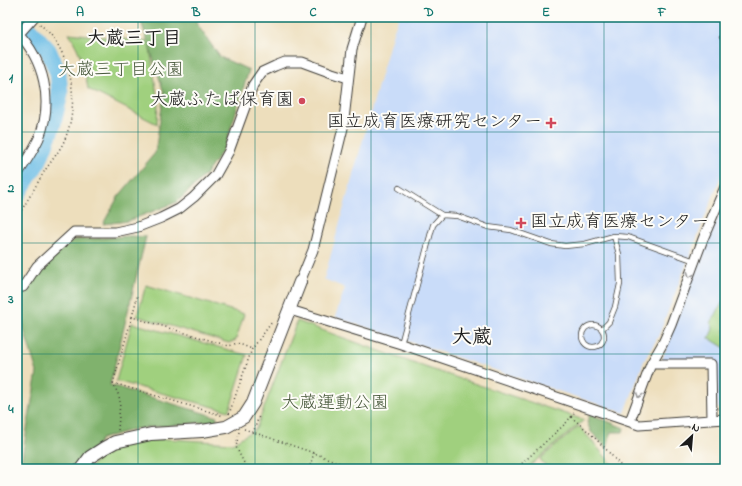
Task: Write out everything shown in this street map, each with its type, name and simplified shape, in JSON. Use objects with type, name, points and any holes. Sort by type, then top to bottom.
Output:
[{"type":"street","points":[[17,175],[41,132],[45,115],[46,92],[41,68],[32,50],[17,34],[34,17]]},
{"type":"street","points":[[81,469],[90,457],[118,441],[151,434],[202,431],[226,427],[244,417],[253,403],[313,250],[343,128],[352,49],[362,17]]},
{"type":"street","points":[[17,286],[23,287],[38,266],[74,232],[115,232],[138,227],[179,209],[194,197],[215,176],[229,151],[253,85],[262,72],[285,62],[302,62],[348,78]]},
{"type":"street","points":[[630,421],[651,364],[671,325],[725,187]]},
{"type":"street","points":[[290,310],[401,344],[639,425],[725,419]]},
{"type":"street","points":[[651,364],[711,364],[712,420]]},
{"type":"lane","points":[[399,188],[442,215],[457,216],[488,227],[511,230],[551,244],[565,246],[585,244],[614,236],[628,237],[695,261]]},
{"type":"lane","points":[[401,344],[433,225],[442,215]]},
{"type":"lane","points":[[602,329],[609,322],[615,307],[620,284],[619,254],[614,236]]},
{"type":"lane","points":[[595,325],[602,329],[604,336],[603,340],[598,345],[594,347],[584,342],[582,335],[584,328],[595,325]]},
{"type":"path","points":[[118,441],[120,402],[113,383],[138,294]]},
{"type":"path","points":[[132,318],[229,346],[237,343],[252,349]]},
{"type":"path","points":[[113,383],[228,417],[252,349],[273,321]]},
{"type":"path","points":[[516,469],[566,423],[580,405]]},
{"type":"path","points":[[571,417],[616,459],[624,469]]},
{"type":"path","points":[[247,469],[236,447],[239,433],[243,429],[355,469]]},
{"type":"path","points":[[308,469],[314,454]]},
{"type":"shaded area","name":"国立成育医療センター","points":[[399,17],[725,17],[725,166],[658,337],[644,361],[625,413],[335,317],[345,288],[324,279],[393,32]]},
{"type":"shaded area","points":[[725,199],[725,414],[723,414],[717,407],[715,359],[662,360],[680,309]]},
{"type":"green space","points":[[139,17],[196,17],[196,23],[220,57],[249,70],[225,147],[206,174],[177,202],[128,221],[103,224],[118,197],[155,153],[164,93]]},
{"type":"green space","name":"大蔵三丁目公園","points":[[69,33],[149,42],[158,102],[157,124],[88,89],[84,66]]},
{"type":"green space","points":[[130,236],[146,237],[110,385],[217,417],[217,421],[134,429],[101,439],[83,469],[20,469],[37,372],[24,330],[21,298],[42,267],[73,240]]},
{"type":"green space","points":[[146,285],[244,314],[236,340],[229,343],[137,316]]},
{"type":"green space","points":[[725,298],[725,348],[709,338],[713,329],[711,323]]},
{"type":"green space","name":"大蔵運動公園","points":[[297,321],[413,363],[584,420],[526,469],[90,469],[92,465],[108,450],[132,441],[170,439],[232,443],[256,429]]},
{"type":"green space","points":[[132,323],[247,355],[229,411],[116,381]]},
{"type":"green space","points":[[590,414],[624,428],[623,432],[611,432],[607,448],[591,432],[587,422]]},
{"type":"green space","points":[[579,426],[616,469],[548,469],[540,459]]},
{"type":"waterway","points":[[17,195],[39,160],[52,127],[60,94],[58,73],[48,50],[18,17]]},
{"type":"place","name":"大蔵ふたば保育園","points":[[302,101]]},
{"type":"place","name":"国立成育医療研究センター","points":[[551,123]]},
{"type":"place","name":"国立成育医療センター","points":[[521,223]]},
{"type":"district","name":"大蔵三丁目","points":[[134,39]]},
{"type":"district","name":"大蔵","points":[[472,338]]}]
